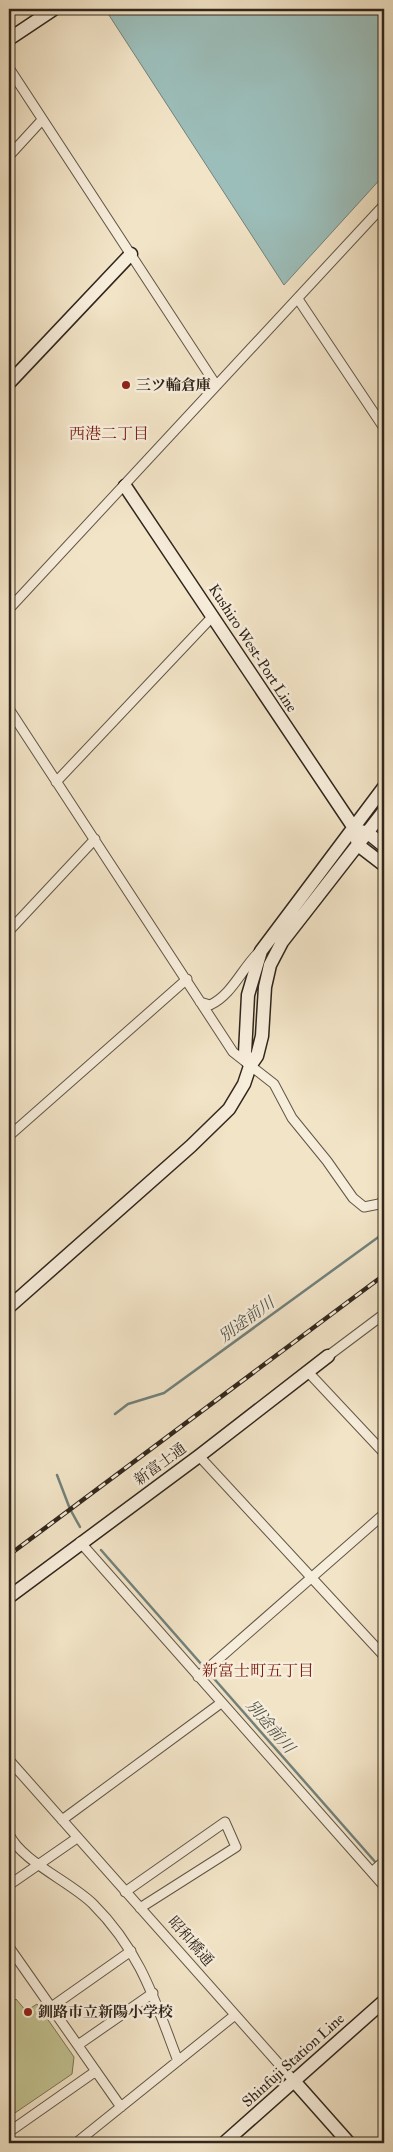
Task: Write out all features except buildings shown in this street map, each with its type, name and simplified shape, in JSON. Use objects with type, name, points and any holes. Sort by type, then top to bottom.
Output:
[{"type":"street","points":[[9,39],[54,9]]},
{"type":"street","points":[[9,68],[216,385]]},
{"type":"street","points":[[9,156],[42,120]]},
{"type":"street","points":[[9,609],[384,205]]},
{"type":"street","points":[[9,383],[132,254]]},
{"type":"street","points":[[298,299],[384,428]]},
{"type":"street","name":"Kushiro West-Port Line","points":[[125,486],[354,828],[358,845]]},
{"type":"street","points":[[56,782],[213,616]]},
{"type":"street","points":[[9,709],[233,1052],[274,1084],[292,1118],[327,1161],[353,1198],[364,1207],[379,1204],[384,1200]]},
{"type":"street","points":[[200,1002],[210,1005],[221,1000],[251,960],[261,951],[281,921],[384,787]]},
{"type":"street","points":[[9,1307],[216,1124],[235,1101],[250,1066],[257,1056],[262,1036],[262,1008],[270,965],[282,942],[384,811]]},
{"type":"street","points":[[354,828],[368,833],[384,846]]},
{"type":"street","points":[[9,931],[95,839]]},
{"type":"street","points":[[358,845],[380,861],[384,872]]},
{"type":"street","points":[[250,1066],[245,1053],[248,995],[261,951]]},
{"type":"street","points":[[9,1136],[187,979]]},
{"type":"street","points":[[328,1356],[384,1314]]},
{"type":"street","name":"新富士通","points":[[9,1597],[80,1542],[309,1373],[328,1356]]},
{"type":"street","points":[[309,1373],[384,1453]]},
{"type":"street","points":[[199,1456],[384,1656]]},
{"type":"street","points":[[198,1677],[384,1514]]},
{"type":"street","points":[[80,1542],[384,1886]]},
{"type":"street","points":[[62,1820],[221,1703]]},
{"type":"street","name":"昭和橋通","points":[[9,1760],[234,2016],[349,2143]]},
{"type":"street","points":[[126,1892],[225,1822],[236,1847],[140,1908]]},
{"type":"street","points":[[9,1834],[15,1847],[93,1904],[115,1928],[144,1972],[178,2061]]},
{"type":"street","points":[[9,1885],[77,1838]]},
{"type":"street","points":[[372,1872],[384,1861]]},
{"type":"street","points":[[9,1948],[121,2106]]},
{"type":"street","points":[[50,2008],[131,1952]]},
{"type":"street","points":[[78,2045],[152,1994]]},
{"type":"street","name":"Shinfuji Station Line","points":[[224,2143],[384,2001]]},
{"type":"street","points":[[76,2143],[234,2016]]},
{"type":"street","points":[[9,2132],[96,2071]]},
{"type":"green space","name":"釧路市立新陽小学校","points":[[16,1999],[26,2011],[37,2004],[74,2057],[72,2074],[9,2117],[9,2004]]},
{"type":"water","points":[[105,9],[384,9],[384,175],[284,285]]},
{"type":"waterway","name":"別途前川","points":[[115,1414],[128,1404],[164,1393],[384,1233]]},
{"type":"waterway","name":"別途前川","points":[[57,1475],[70,1509],[80,1527]]},
{"type":"waterway","name":"別途前川","points":[[101,1550],[377,1864]]},
{"type":"railway","points":[[9,1555],[384,1275]]},
{"type":"place","name":"三ツ輪倉庫","points":[[126,385]]},
{"type":"place","name":"釧路市立新陽小学校","points":[[28,2012]]},
{"type":"district","name":"西港二丁目","points":[[109,433]]},
{"type":"district","name":"新富士町五丁目","points":[[258,1670]]}]
